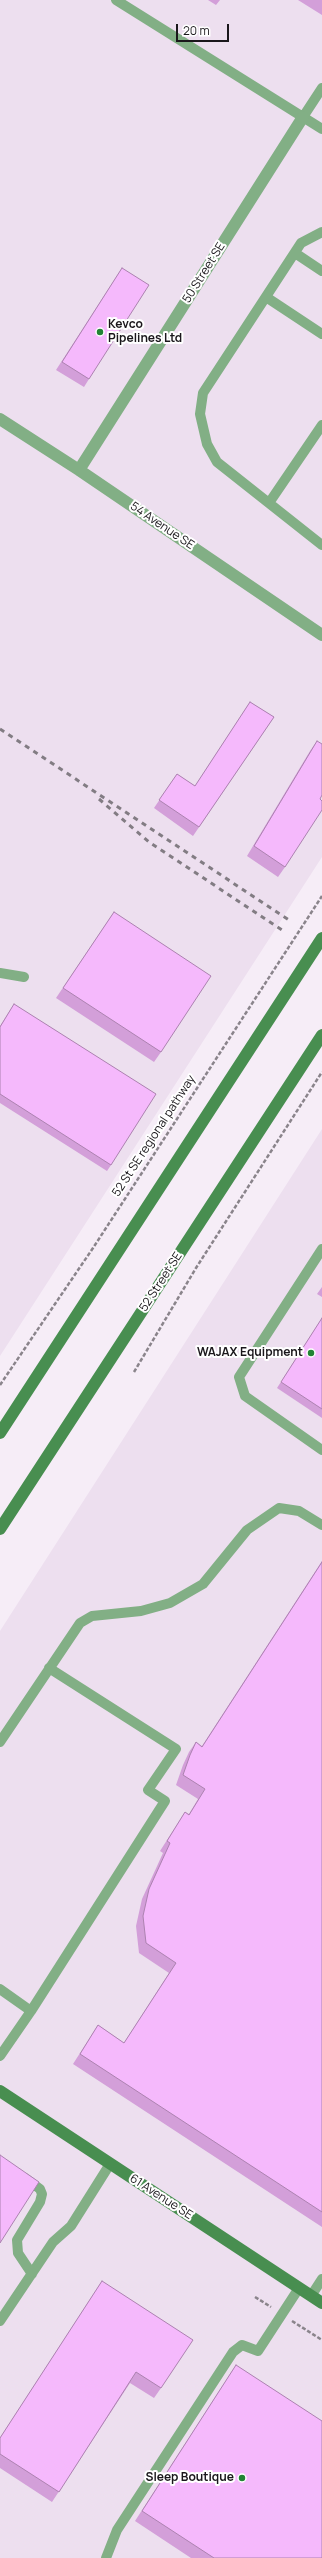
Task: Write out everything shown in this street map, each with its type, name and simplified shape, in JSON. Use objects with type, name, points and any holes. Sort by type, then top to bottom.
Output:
[{"type":"main road","points":[[0,1432],[322,938]]},
{"type":"main road","name":"52 Street SE","points":[[0,1530],[322,1035]]},
{"type":"main road","name":"61 Avenue SE","points":[[0,2091],[322,2303]]},
{"type":"street","name":"50 Street SE","points":[[79,470],[303,117]]},
{"type":"street","name":"54 Avenue SE","points":[[0,420],[79,470],[322,636]]},
{"type":"lane","points":[[116,0],[322,129]]},
{"type":"lane","points":[[303,117],[322,88]]},
{"type":"lane","points":[[322,232],[301,243],[204,393],[200,414],[207,444],[217,462],[322,545]]},
{"type":"lane","points":[[295,253],[322,271]]},
{"type":"lane","points":[[266,297],[322,334]]},
{"type":"lane","points":[[269,503],[322,425]]},
{"type":"lane","points":[[0,973],[24,976]]},
{"type":"lane","points":[[322,1249],[239,1377],[245,1396],[322,1450]]},
{"type":"lane","points":[[0,1742],[80,1623],[92,1616],[141,1611],[170,1603],[203,1584],[248,1530],[278,1508],[299,1511],[322,1525]]},
{"type":"lane","points":[[0,2056],[31,2011],[165,1801],[148,1790],[176,1749],[49,1668]]},
{"type":"lane","points":[[0,1989],[31,2011]]},
{"type":"lane","points":[[0,2321],[53,2242],[71,2226],[110,2164]]},
{"type":"lane","points":[[18,2174],[40,2189],[42,2194],[40,2202],[17,2240],[18,2252],[32,2274]]},
{"type":"lane","points":[[311,2296],[322,2279]]},
{"type":"lane","points":[[106,2558],[117,2530],[233,2352],[242,2345],[258,2351],[299,2288]]},
{"type":"path","name":"52 St SE regional pathway","points":[[0,1385],[93,1248],[322,896]]},
{"type":"path","points":[[134,1372],[196,1268],[322,1072]]},
{"type":"shaded area","points":[[0,0],[322,0],[322,857],[0,1356]]},
{"type":"shaded area","points":[[322,1129],[322,2558],[0,2558],[0,1631]]},
{"type":"building","name":"Kevco Pipelines Ltd","points":[[122,268],[149,285],[89,379],[62,362]]},
{"type":"building","points":[[250,702],[274,717],[199,827],[159,800],[177,774],[195,786]]},
{"type":"building","points":[[317,741],[322,744],[322,795],[320,799],[322,801],[322,810],[285,867],[254,846]]},
{"type":"building","points":[[114,912],[211,976],[161,1052],[63,988]]},
{"type":"building","points":[[14,1004],[156,1094],[111,1165],[0,1094],[0,1027]]},
{"type":"building","name":"WAJAX Equipment","points":[[322,1318],[322,1409],[281,1382]]},
{"type":"building","points":[[322,1562],[322,2212],[80,2054],[98,2025],[124,2043],[176,1963],[146,1943],[143,1916],[149,1889],[170,1843],[167,1841],[185,1812],[189,1815],[205,1789],[183,1775],[190,1755],[196,1742],[202,1747]]},
{"type":"building","points":[[0,2155],[39,2182],[0,2243]]},
{"type":"building","points":[[102,2281],[193,2340],[161,2388],[136,2372],[59,2492],[0,2454],[0,2438]]},
{"type":"building","name":"Sleep Boutique","points":[[236,2365],[322,2421],[322,2558],[214,2558],[142,2511]]},
{"type":"railway","points":[[0,729],[289,920]]},
{"type":"railway","points":[[99,799],[149,842],[282,930]]},
{"type":"place","name":"Kevco Pipelines Ltd","points":[[100,332]]},
{"type":"place","name":"WAJAX Equipment","points":[[311,1353]]},
{"type":"place","name":"Sleep Boutique","points":[[242,2478]]}]
